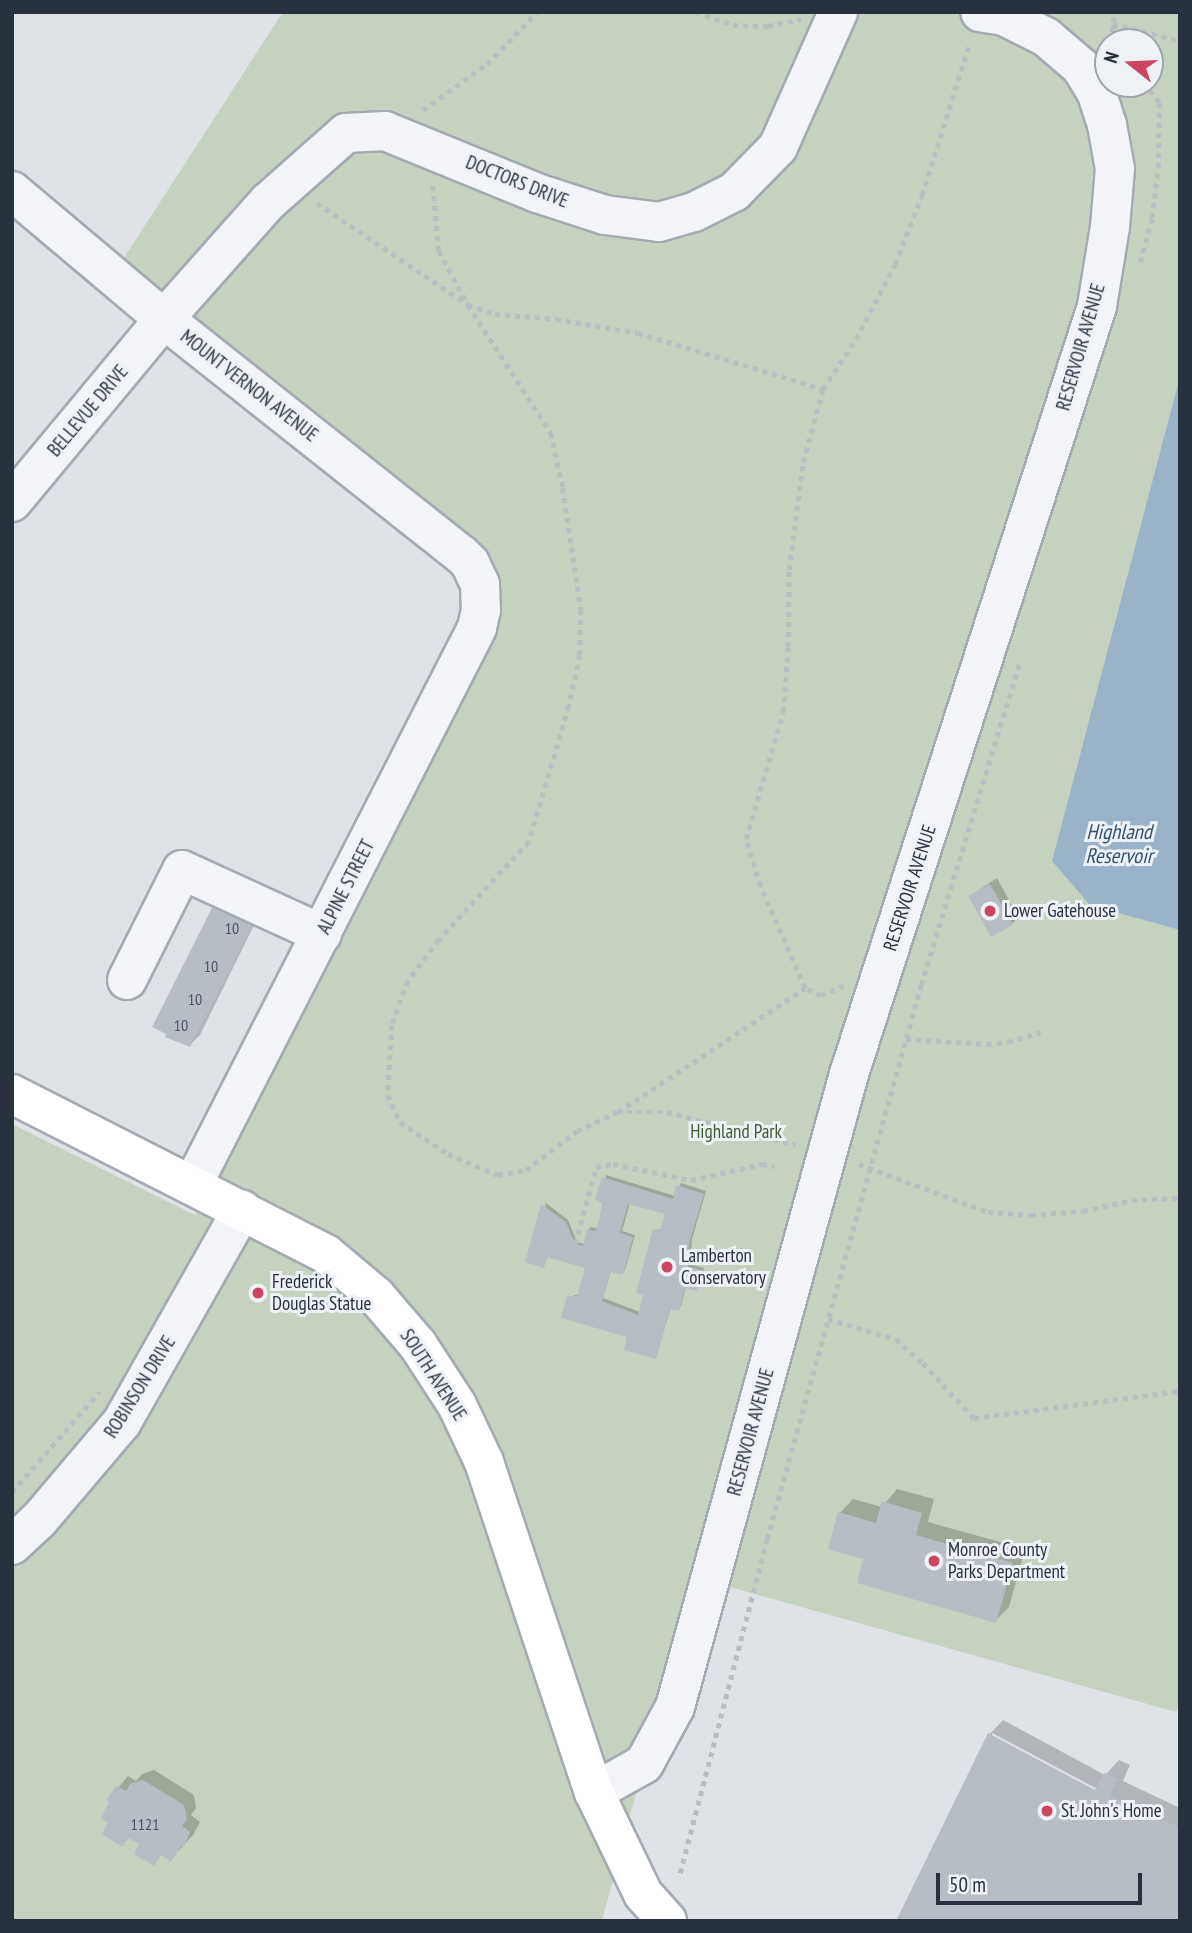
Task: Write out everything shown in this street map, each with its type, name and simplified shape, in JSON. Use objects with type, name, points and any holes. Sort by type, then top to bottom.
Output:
[{"type":"main road","name":"SOUTH AVENUE","points":[[12,1094],[326,1254],[376,1296],[418,1345],[457,1405],[484,1462],[594,1792],[648,1912]]},
{"type":"street","name":"DOCTORS DRIVE","points":[[164,319],[268,202],[346,133],[385,131],[559,200],[605,215],[659,222],[694,212],[734,192],[778,147],[826,15]]},
{"type":"street","name":"RESERVOIR AVENUE","points":[[594,1792],[645,1764],[675,1707],[849,1074],[1097,306],[1110,227],[1115,169],[1107,125],[1096,92],[1081,67],[1046,37],[1004,16],[975,25]]},
{"type":"street","name":"MOUNT VERNON AVENUE","points":[[12,191],[164,319],[461,554],[470,563],[481,584]]},
{"type":"street","name":"BELLEVUE DRIVE","points":[[12,502],[164,319]]},
{"type":"street","name":"ALPINE STREET","points":[[193,1184],[477,628],[481,610],[481,584]]},
{"type":"street","points":[[127,980],[182,870],[322,934]]},
{"type":"street","name":"ROBINSON DRIVE","points":[[12,1545],[39,1520],[122,1422],[242,1210]]},
{"type":"path","points":[[385,131],[435,104],[487,64],[537,12]]},
{"type":"path","points":[[696,12],[733,25],[768,26],[826,15]]},
{"type":"path","points":[[1113,28],[1114,12]]},
{"type":"path","points":[[1113,24],[1180,41]]},
{"type":"path","points":[[1113,24],[1115,28]]},
{"type":"path","points":[[821,996],[805,988],[760,886],[746,839],[783,712],[789,647],[789,570],[803,462],[823,389],[856,339],[895,264],[922,195],[975,25]]},
{"type":"path","points":[[1140,264],[1152,218],[1158,168],[1159,102],[1156,98]]},
{"type":"path","points":[[432,175],[439,251],[468,305],[551,433],[563,488],[581,610],[580,655],[569,706],[529,842],[439,940],[408,981],[392,1025],[388,1095],[400,1122],[448,1154],[498,1175],[526,1170],[577,1131],[617,1112],[805,988]]},
{"type":"path","points":[[315,202],[468,305],[495,314],[556,319],[638,333],[823,389]]},
{"type":"path","points":[[680,1873],[767,1539],[906,1039],[947,895],[1020,659]]},
{"type":"path","points":[[906,1039],[987,1044],[1041,1032]]},
{"type":"path","points":[[617,1112],[667,1112],[782,1142]]},
{"type":"path","points":[[827,1154],[988,1212],[1031,1215],[1083,1212],[1132,1200],[1180,1198]]},
{"type":"path","points":[[575,1244],[596,1167],[613,1164],[691,1180],[762,1164],[775,1166]]},
{"type":"path","points":[[828,1320],[896,1339],[923,1363],[974,1418],[1180,1391]]},
{"type":"path","points":[[12,1492],[108,1381]]},
{"type":"green space","name":"Highland Park","points":[[283,12],[1180,12],[1180,1703],[1176,1712],[694,1577],[602,1921],[12,1921],[12,1124],[195,1215],[315,982],[496,594],[120,264]]},
{"type":"water","name":"Highland Reservoir","points":[[1180,377],[1180,930],[1090,905],[1052,861]]},
{"type":"building","name":"Lower Gatehouse","points":[[990,884],[1013,925],[991,937],[968,896]]},
{"type":"building","points":[[218,896],[257,916],[190,1047],[165,1037],[166,1034],[152,1027]]},
{"type":"building","name":"Lamberton Conservatory","points":[[602,1177],[673,1199],[676,1185],[704,1194],[689,1243],[688,1267],[702,1270],[697,1291],[685,1288],[679,1311],[670,1309],[656,1359],[624,1350],[627,1337],[561,1318],[567,1296],[577,1296],[585,1268],[547,1257],[544,1268],[525,1262],[541,1204],[566,1222],[575,1244],[583,1246],[587,1229],[596,1231],[603,1204],[595,1199]],"holes":[[[628,1204],[665,1214],[660,1231],[653,1229],[636,1293],[643,1295],[638,1315],[602,1301],[610,1272],[623,1275],[633,1237],[620,1233]]]},
{"type":"building","name":"Monroe County Parks Department","points":[[882,1501],[922,1513],[916,1535],[1013,1563],[996,1623],[857,1583],[863,1559],[828,1549],[838,1512],[876,1523]]},
{"type":"building","name":"St. John's Home","points":[[988,1733],[1095,1790],[1104,1773],[1118,1779],[1110,1795],[1180,1828],[1180,1921],[896,1921]]},
{"type":"building","points":[[143,1780],[184,1805],[187,1819],[182,1826],[190,1832],[184,1847],[181,1846],[171,1862],[161,1855],[154,1866],[134,1854],[139,1844],[128,1838],[122,1847],[102,1834],[108,1823],[101,1818],[109,1802],[106,1800],[116,1786],[126,1791],[130,1784]]},
{"type":"place","name":"Lower Gatehouse","points":[[990,911]]},
{"type":"place","name":"Lamberton Conservatory","points":[[667,1267]]},
{"type":"place","name":"Frederick Douglas Statue","points":[[258,1293]]},
{"type":"place","name":"Monroe County Parks Department","points":[[934,1561]]},
{"type":"place","name":"St. John's Home","points":[[1047,1811]]}]
